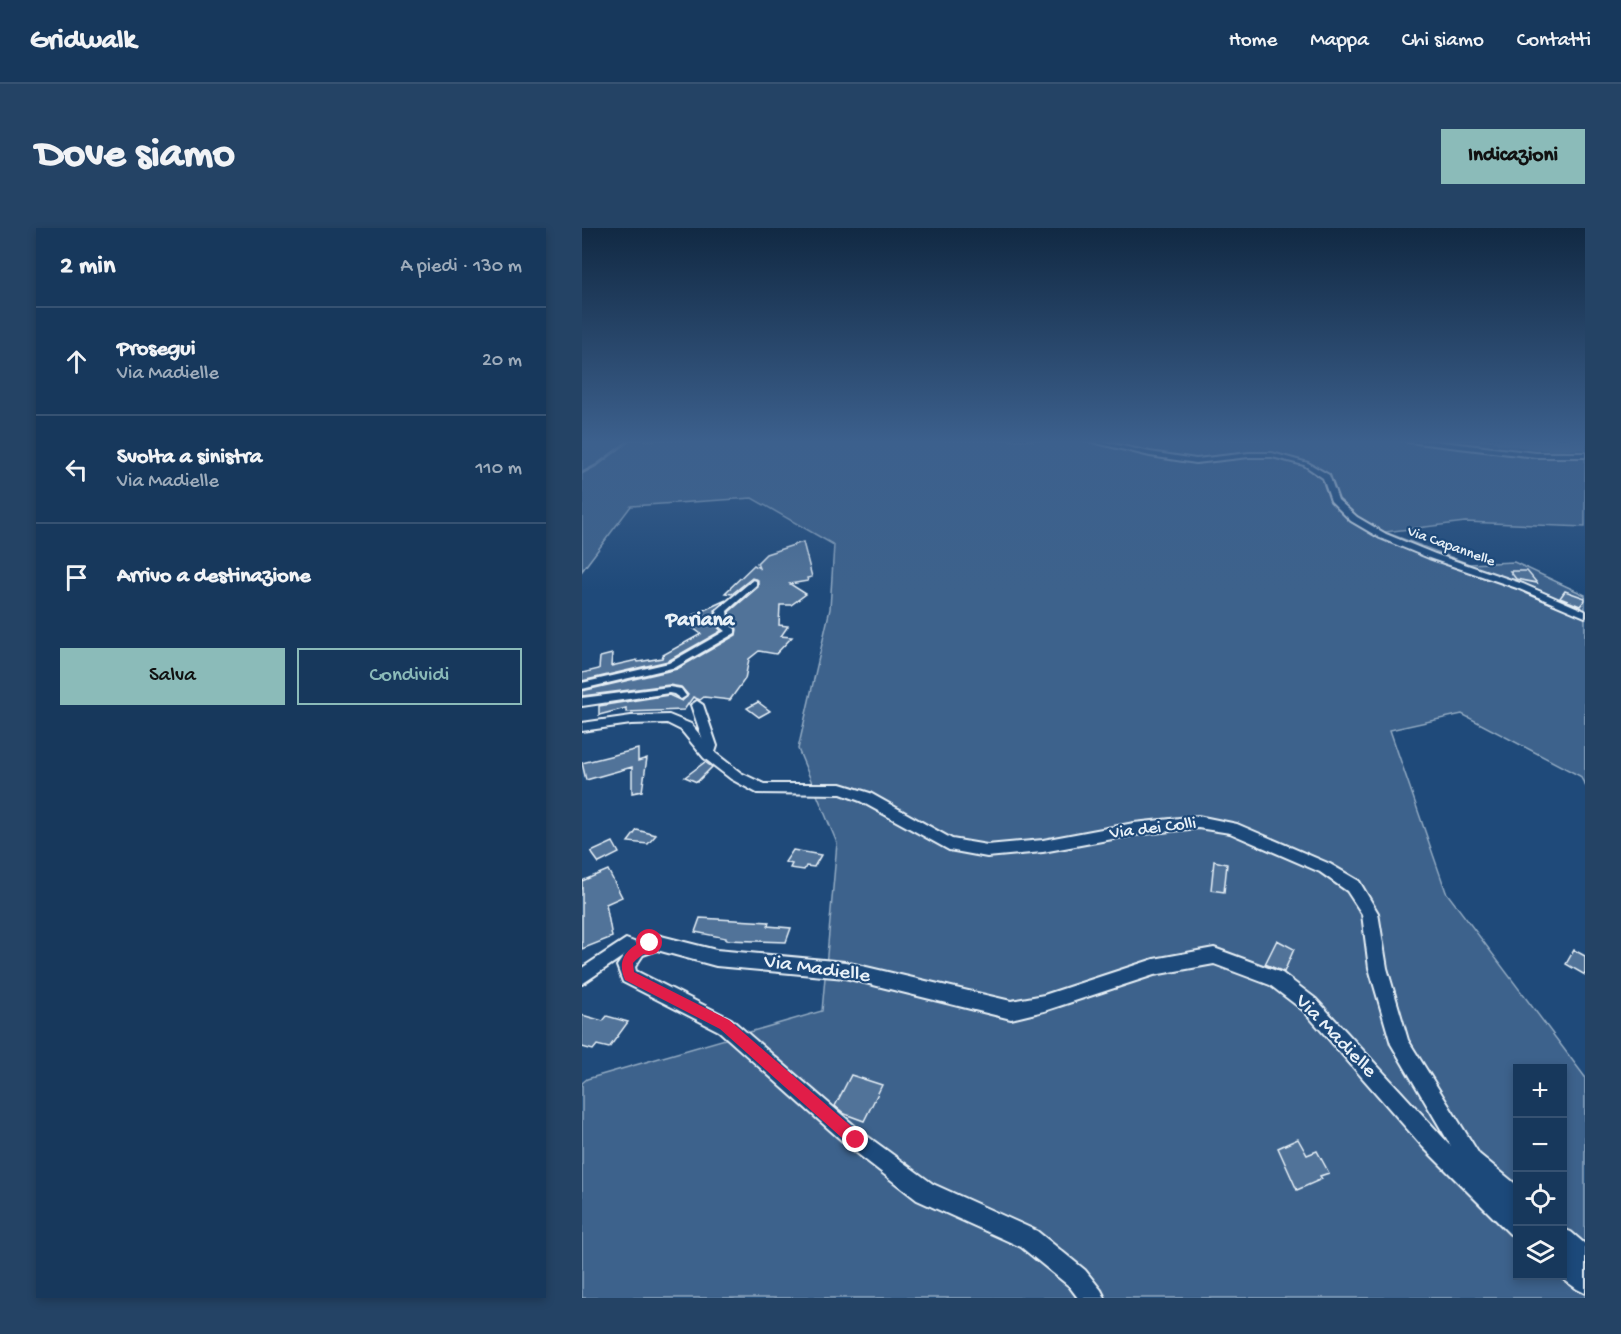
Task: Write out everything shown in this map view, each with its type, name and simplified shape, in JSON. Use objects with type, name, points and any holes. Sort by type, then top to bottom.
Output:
[{"type":"street","name":"Via Capannelle","points":[[1331,490],[1335,501],[1348,513],[1383,536],[1431,556],[1520,586],[1583,612]]},
{"type":"street","points":[[582,686],[672,664],[735,634],[724,626],[722,610],[753,583]]},
{"type":"street","points":[[582,702],[669,690],[677,691],[681,696]]},
{"type":"street","points":[[697,705],[711,746],[709,755]]},
{"type":"street","name":"Via dei Colli","points":[[582,727],[630,720],[669,719],[686,727],[709,755],[736,776],[762,789],[841,789],[865,798],[949,844],[987,851],[1043,846],[1134,829],[1198,822],[1232,828],[1325,868],[1353,886],[1370,913],[1378,968],[1400,1044],[1472,1161],[1513,1197]]},
{"type":"street","name":"Via Madielle","points":[[637,950],[657,942],[716,958],[845,970],[1011,1010],[1044,1003],[1154,967],[1214,956],[1276,979],[1310,1005],[1430,1140],[1513,1221]]},
{"type":"street","points":[[582,977],[626,946],[637,950],[626,966],[629,976],[725,1024],[856,1140],[925,1192],[1029,1239],[1077,1278],[1093,1298]]},
{"type":"street","points":[[1567,1243],[1585,1259]]},
{"type":"street","points":[[1567,1267],[1585,1281]]},
{"type":"shaded area","points":[[582,490],[1585,490],[1585,527],[1465,522],[1385,532],[1469,564],[1514,562],[1585,595],[1585,785],[1580,776],[1462,714],[1390,730],[1446,892],[1585,1077],[1585,1298],[582,1298],[582,1083],[587,1079],[822,1011],[837,843],[798,749],[830,609],[834,545],[752,498],[631,506],[582,571]]},
{"type":"building","points":[[803,542],[812,577],[807,578],[808,581],[790,584],[806,594],[791,605],[780,605],[779,625],[788,626],[781,636],[792,637],[776,654],[759,651],[749,659],[745,679],[730,700],[704,697],[700,700],[693,697],[684,710],[626,712],[626,708],[599,715],[599,706],[669,695],[682,701],[688,695],[681,687],[669,685],[582,696],[582,691],[677,669],[736,635],[737,629],[731,624],[729,612],[758,587],[758,580],[752,578],[732,594],[725,593],[754,565],[759,568],[757,563],[766,554]]},
{"type":"building","points":[[1510,571],[1527,571],[1537,583],[1516,579]]},
{"type":"building","points":[[1565,591],[1585,598],[1585,600],[1580,606],[1560,598]]},
{"type":"building","points":[[726,600],[715,610],[717,626],[721,631],[668,661],[582,681],[582,673],[599,669],[600,657],[612,654],[611,666],[637,660],[638,662],[662,658],[663,655],[701,634],[693,628],[704,623],[693,615]]},
{"type":"building","points":[[758,702],[770,711],[759,717],[747,708]]},
{"type":"building","points":[[638,749],[638,761],[647,758],[642,791],[632,793],[632,767],[586,780],[582,763]]},
{"type":"building","points":[[705,762],[712,767],[697,782],[685,777]]},
{"type":"building","points":[[637,830],[656,835],[648,844],[628,842]]},
{"type":"building","points":[[613,842],[619,853],[599,863],[591,852]]},
{"type":"building","points":[[793,850],[821,855],[814,867],[806,866],[804,870],[790,868],[792,864],[785,862]]},
{"type":"building","points":[[1214,861],[1227,864],[1224,892],[1211,890]]},
{"type":"building","points":[[608,870],[622,897],[606,904],[612,937],[582,949],[582,881]]},
{"type":"building","points":[[700,918],[769,922],[768,926],[791,928],[786,942],[726,940],[726,938],[695,932]]},
{"type":"building","points":[[1277,940],[1294,949],[1284,972],[1265,964]]},
{"type":"building","points":[[1574,950],[1585,956],[1585,975],[1566,964]]},
{"type":"building","points":[[582,1015],[603,1021],[607,1016],[628,1022],[609,1048],[597,1045],[593,1050],[582,1047]]},
{"type":"building","points":[[851,1075],[882,1085],[864,1121],[845,1114],[835,1106]]},
{"type":"building","points":[[1298,1139],[1307,1155],[1317,1151],[1329,1173],[1320,1176],[1322,1179],[1297,1190],[1278,1148]]},
{"type":"district","name":"Pariana","points":[[700,621]]},
{"type":"route","points":[[650,943],[637,950],[628,961],[626,966],[629,976],[725,1024],[790,1085],[856,1140]]}]
